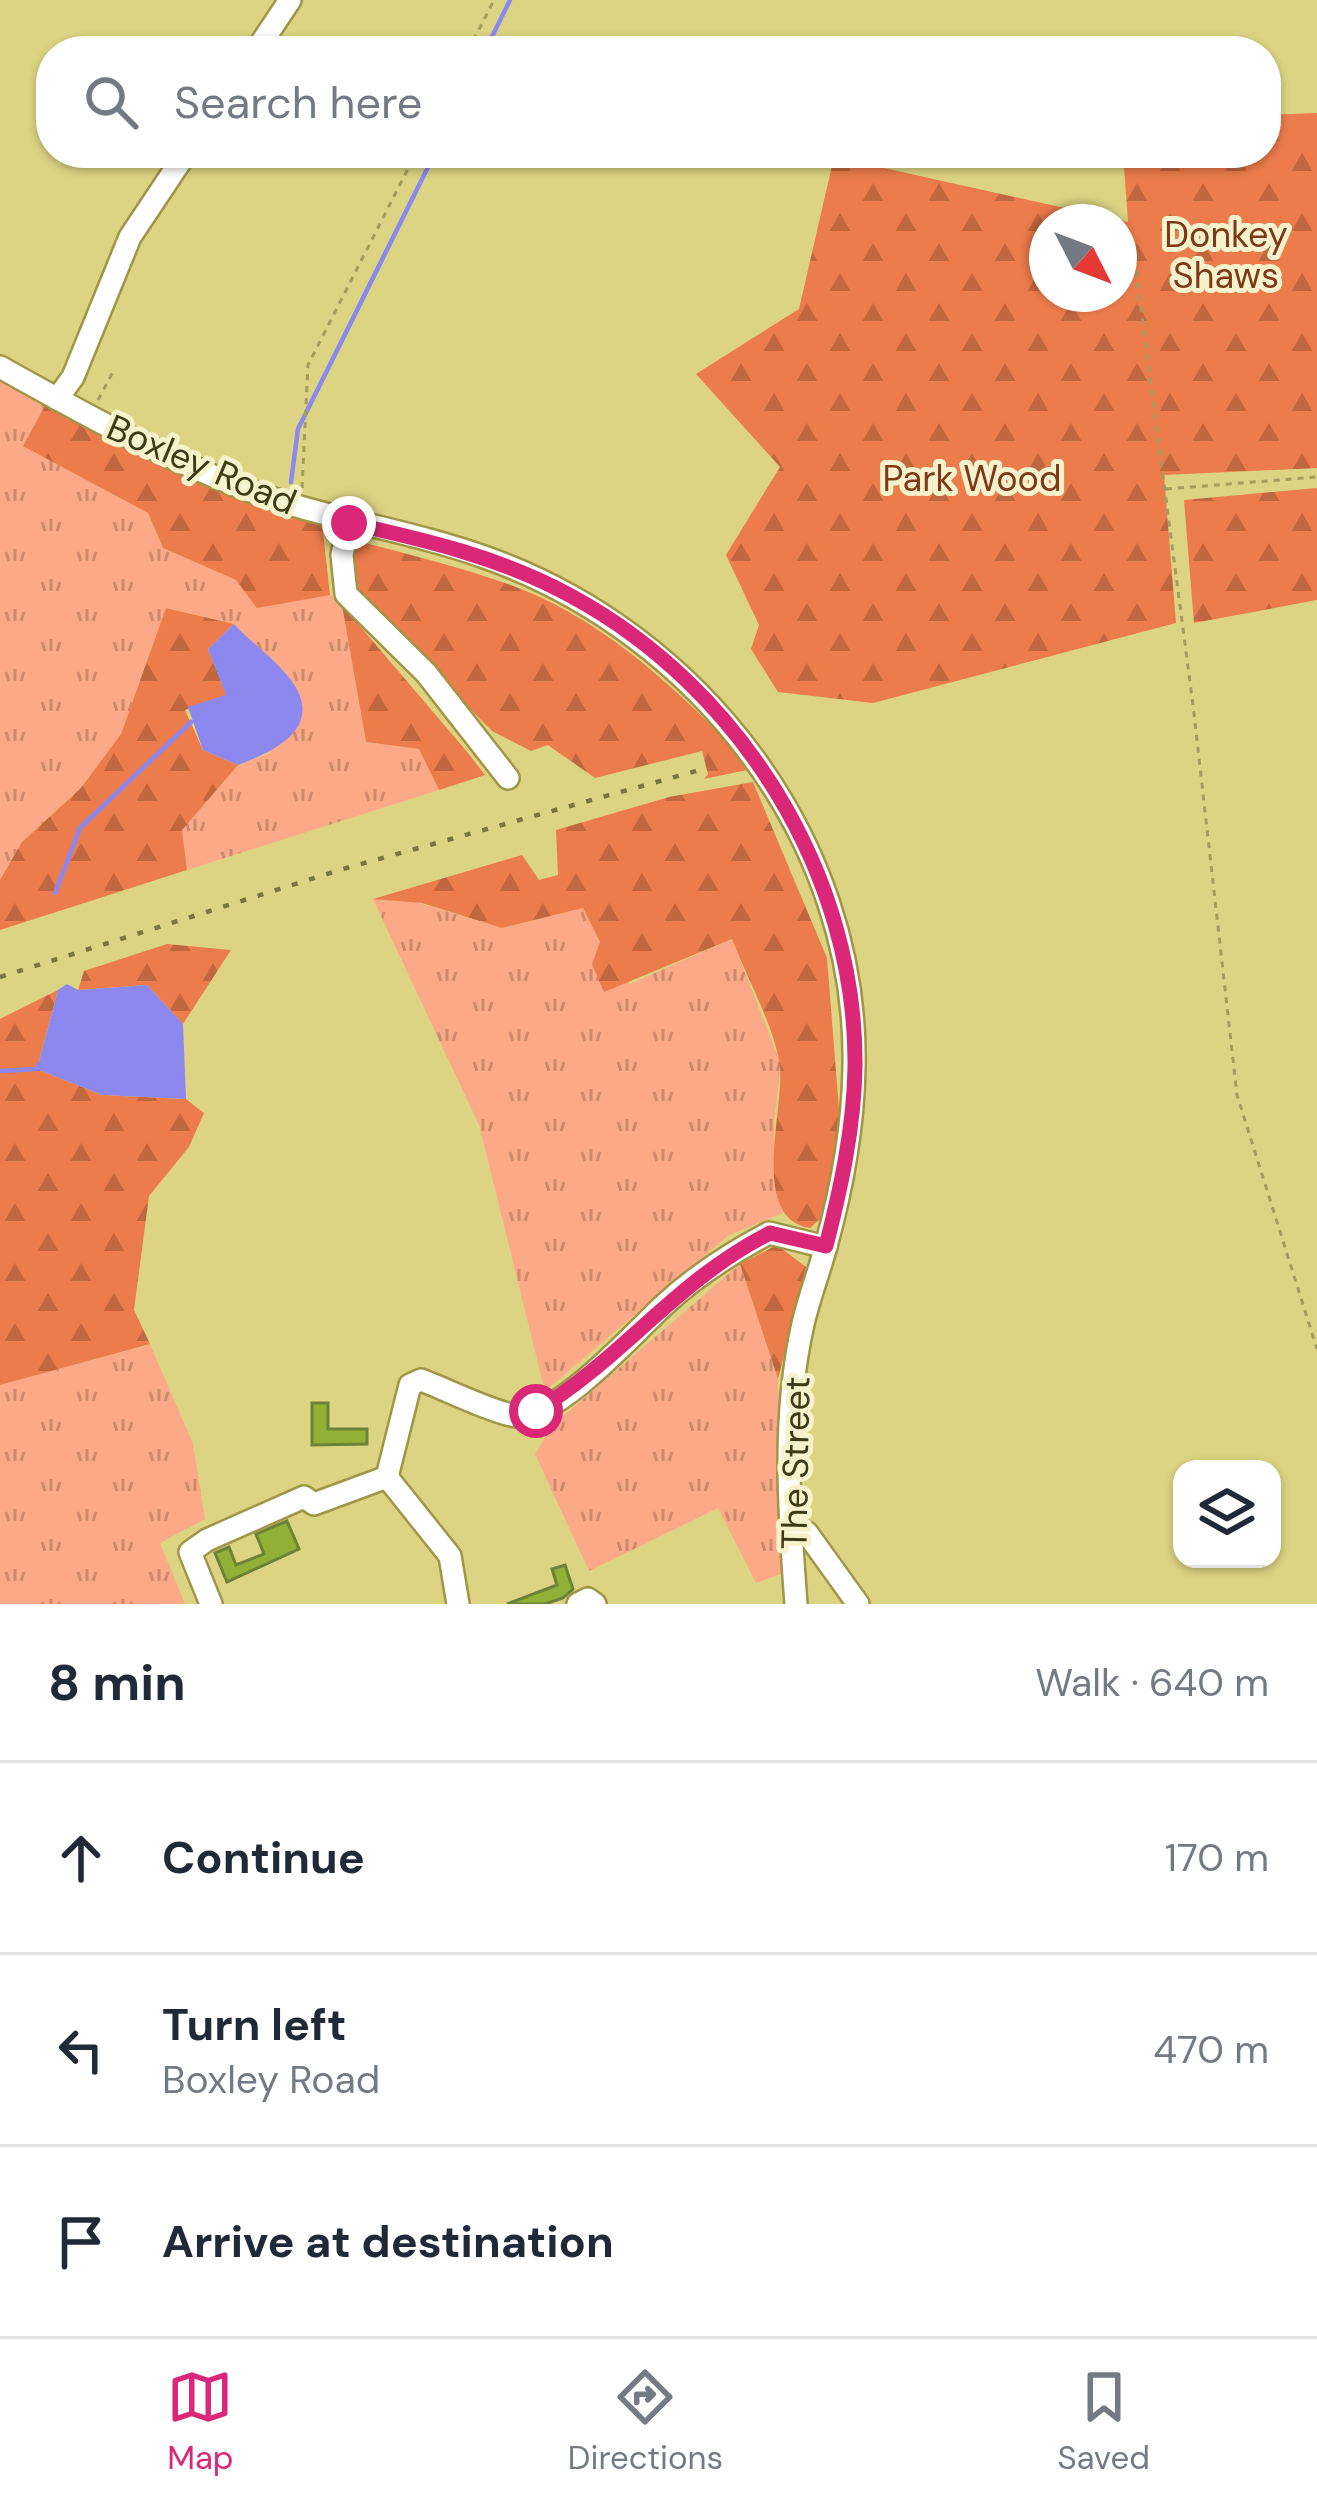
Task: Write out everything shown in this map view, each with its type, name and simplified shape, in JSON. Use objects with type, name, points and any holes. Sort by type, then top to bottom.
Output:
[{"type":"street","points":[[266,36],[290,0]]},
{"type":"street","points":[[57,399],[73,377],[130,237],[177,168]]},
{"type":"street","name":"Boxley Road","points":[[0,367],[187,465],[349,523],[488,558],[599,612],[631,633],[728,724],[774,787],[818,877],[850,993],[853,1106],[839,1197],[803,1323]]},
{"type":"street","points":[[349,523],[342,555],[346,594],[426,673],[508,778]]},
{"type":"street","points":[[387,1477],[410,1385],[421,1380],[517,1416],[536,1411],[611,1358],[663,1306],[727,1255],[770,1233],[826,1246]]},
{"type":"street","name":"The Street","points":[[796,1604],[791,1402],[803,1323]]},
{"type":"street","points":[[211,1604],[190,1552],[304,1497],[314,1504],[387,1477]]},
{"type":"street","points":[[387,1477],[450,1556],[458,1604]]},
{"type":"street","points":[[791,1525],[807,1533],[858,1604]]},
{"type":"street","points":[[578,1604],[588,1599],[595,1604]]},
{"type":"path","points":[[476,36],[494,0]]},
{"type":"path","points":[[301,508],[308,365],[408,168]]},
{"type":"path","points":[[1137,286],[1237,1095],[1317,1349]]},
{"type":"path","points":[[89,415],[115,370]]},
{"type":"path","points":[[1164,489],[1317,477]]},
{"type":"green space","name":"Park Wood","points":[[1317,113],[1317,468],[1164,475],[1176,623],[873,703],[778,692],[751,649],[759,625],[726,555],[780,467],[696,374],[799,309],[831,168],[884,168],[1047,204],[1029,204],[1029,312],[1137,312],[1137,204],[1127,204],[1124,168],[1281,168],[1281,114]]},
{"type":"green space","points":[[0,380],[47,402],[24,446],[148,513],[163,548],[236,580],[257,607],[330,594],[342,605],[366,742],[419,749],[439,790],[187,870],[181,830],[238,765],[270,753],[296,687],[234,624],[167,608],[121,734],[80,789],[22,842],[0,880]]},
{"type":"green space","points":[[47,402],[322,523],[330,595],[257,608],[236,580],[163,548],[148,513],[23,446]]},
{"type":"green space","points":[[1317,488],[1317,600],[1194,623],[1184,500]]},
{"type":"green space","points":[[354,540],[501,581],[586,622],[675,691],[752,769],[704,779],[708,774],[702,751],[595,778],[548,745],[531,751],[492,731],[353,591],[348,571]]},
{"type":"green space","points":[[342,605],[485,775],[439,790],[419,749],[366,742]]},
{"type":"green space","points":[[166,608],[234,624],[208,649],[227,696],[185,710],[203,750],[238,765],[182,830],[187,870],[0,930],[0,880],[22,842],[80,789],[121,734]]},
{"type":"green space","points":[[753,782],[827,958],[840,1122],[827,1213],[810,1228],[791,1220],[779,1203],[774,1155],[779,1060],[765,1014],[732,939],[604,992],[592,964],[600,942],[583,908],[502,928],[422,903],[373,899],[522,855],[539,880],[558,875],[556,830],[669,797]]},
{"type":"green space","points":[[373,899],[416,902],[502,928],[583,908],[630,984],[732,939],[781,1064],[774,1120],[775,1182],[783,1213],[729,1235],[545,1391],[479,1125]]},
{"type":"green space","points":[[167,944],[231,950],[183,1024],[147,985],[78,990],[84,971]]},
{"type":"green space","points":[[58,990],[37,1069],[102,1095],[186,1099],[204,1113],[189,1147],[149,1196],[134,1310],[150,1344],[0,1385],[0,1019]]},
{"type":"green space","points":[[777,1245],[806,1267],[778,1379],[740,1264]]},
{"type":"green space","points":[[740,1264],[778,1379],[786,1572],[756,1583],[718,1508],[589,1571],[535,1454],[553,1425]]},
{"type":"green space","points":[[150,1344],[193,1444],[205,1519],[160,1543],[185,1604],[0,1604],[0,1385]]},
{"type":"shaded area","points":[[234,624],[282,669],[302,702],[302,715],[289,738],[238,765],[203,750],[188,707],[226,695],[208,649]]},
{"type":"shaded area","points":[[67,984],[78,990],[147,985],[183,1024],[186,1099],[102,1095],[37,1069],[58,990]]},
{"type":"building","points":[[312,1403],[328,1403],[328,1429],[367,1429],[367,1444],[312,1445]]},
{"type":"building","points":[[287,1521],[299,1549],[227,1582],[215,1553],[229,1547],[236,1565],[264,1554],[256,1534]]},
{"type":"building","points":[[565,1565],[573,1589],[563,1598],[545,1604],[507,1604],[557,1585],[552,1569]]},
{"type":"waterway","points":[[492,36],[510,0]]},
{"type":"waterway","points":[[291,482],[298,429],[428,168]]},
{"type":"waterway","points":[[55,893],[80,828],[191,722]]},
{"type":"waterway","points":[[0,1071],[37,1069],[39,1064]]},
{"type":"railway","points":[[0,977],[343,869],[707,768]]},
{"type":"route","points":[[349,523],[463,550],[543,582],[631,633],[672,666],[728,724],[774,787],[805,845],[830,909],[850,993],[853,1106],[826,1246],[770,1233],[727,1255],[575,1387],[536,1411]]},
{"type":"park label","name":"Donkey Shaws","points":[[1226,254]]}]
